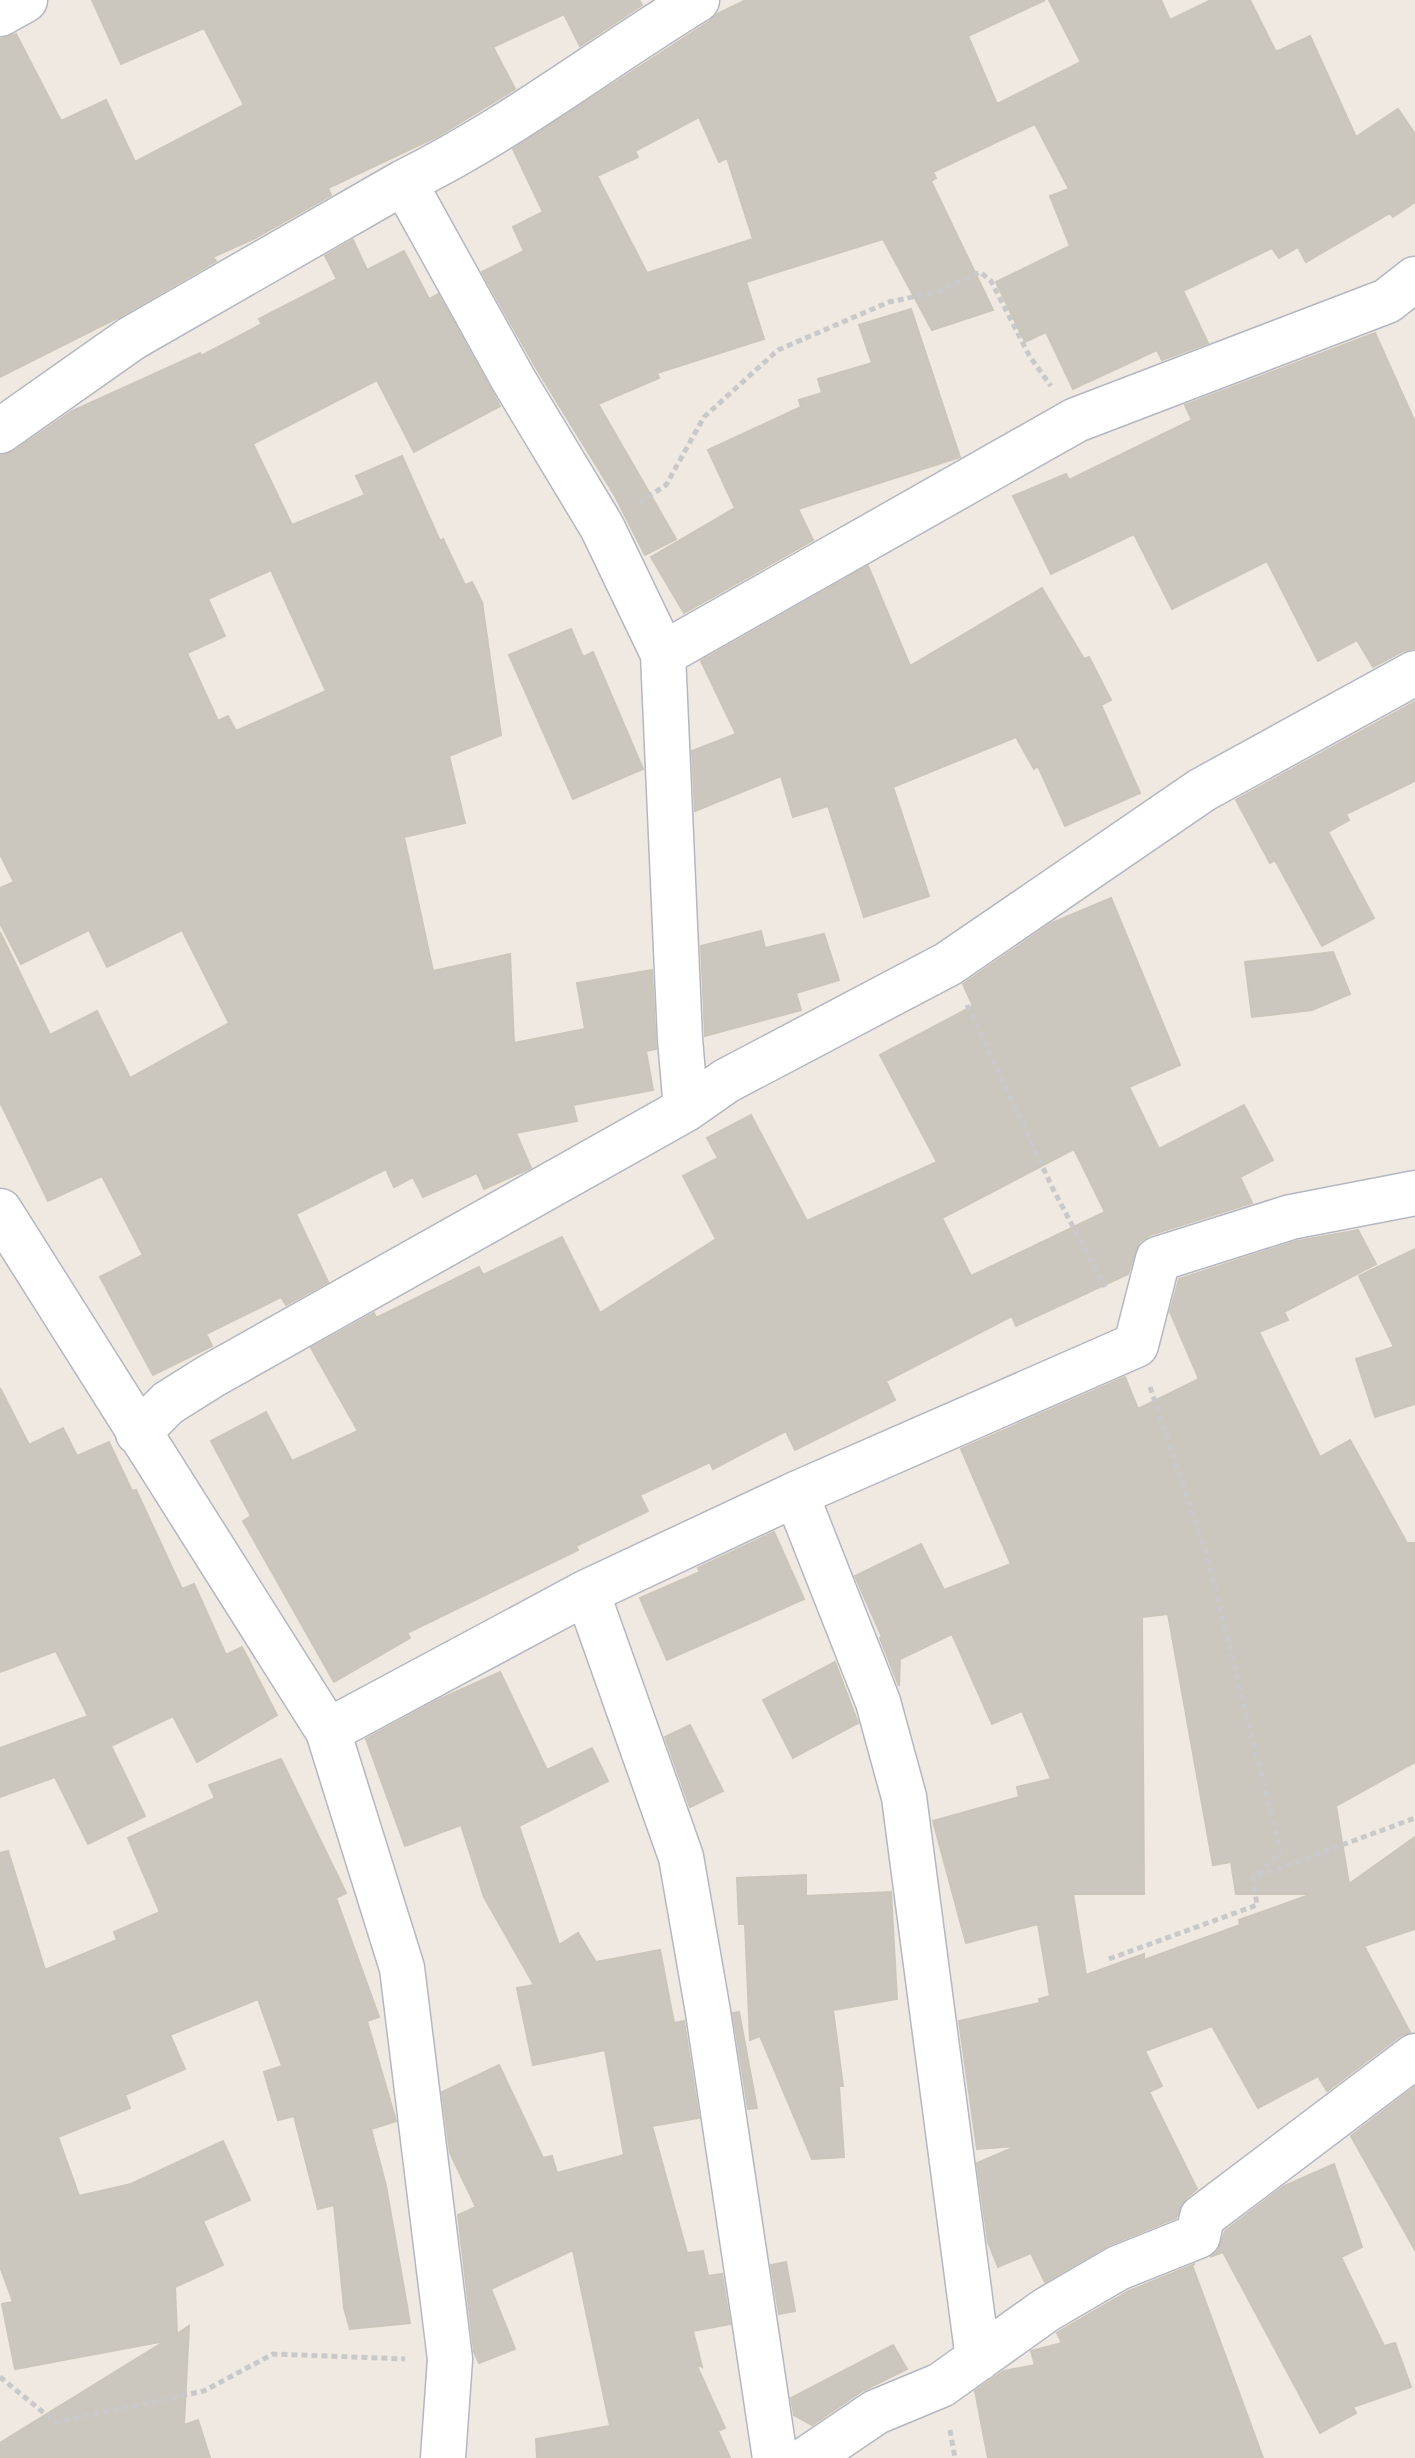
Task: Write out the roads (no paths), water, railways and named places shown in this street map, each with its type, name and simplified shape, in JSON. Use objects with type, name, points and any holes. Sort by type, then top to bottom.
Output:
[{"type":"street","points":[[0,14],[25,0]]},
{"type":"street","points":[[0,431],[132,338],[537,107],[632,40],[697,0]]},
{"type":"street","points":[[404,182],[513,379],[602,527],[663,654],[680,1039],[686,1109]]},
{"type":"street","points":[[663,654],[1076,420],[1387,301],[1415,279]]},
{"type":"street","points":[[138,1433],[168,1403],[211,1376],[686,1109],[726,1081],[948,964],[1202,790],[1415,673]]},
{"type":"street","points":[[328,1731],[587,1592],[796,1494],[1136,1345],[1158,1259],[1291,1217],[1415,1193]]},
{"type":"street","points":[[0,1211],[328,1731],[402,1968],[450,2359],[443,2458]]},
{"type":"street","points":[[796,1494],[878,1702],[904,1797],[978,2359]]},
{"type":"street","points":[[587,1592],[681,1857],[708,2012],[775,2458]]},
{"type":"street","points":[[808,2458],[876,2412],[941,2385],[1046,2310],[1118,2268],[1198,2236],[1202,2217],[1415,2056]]}]
